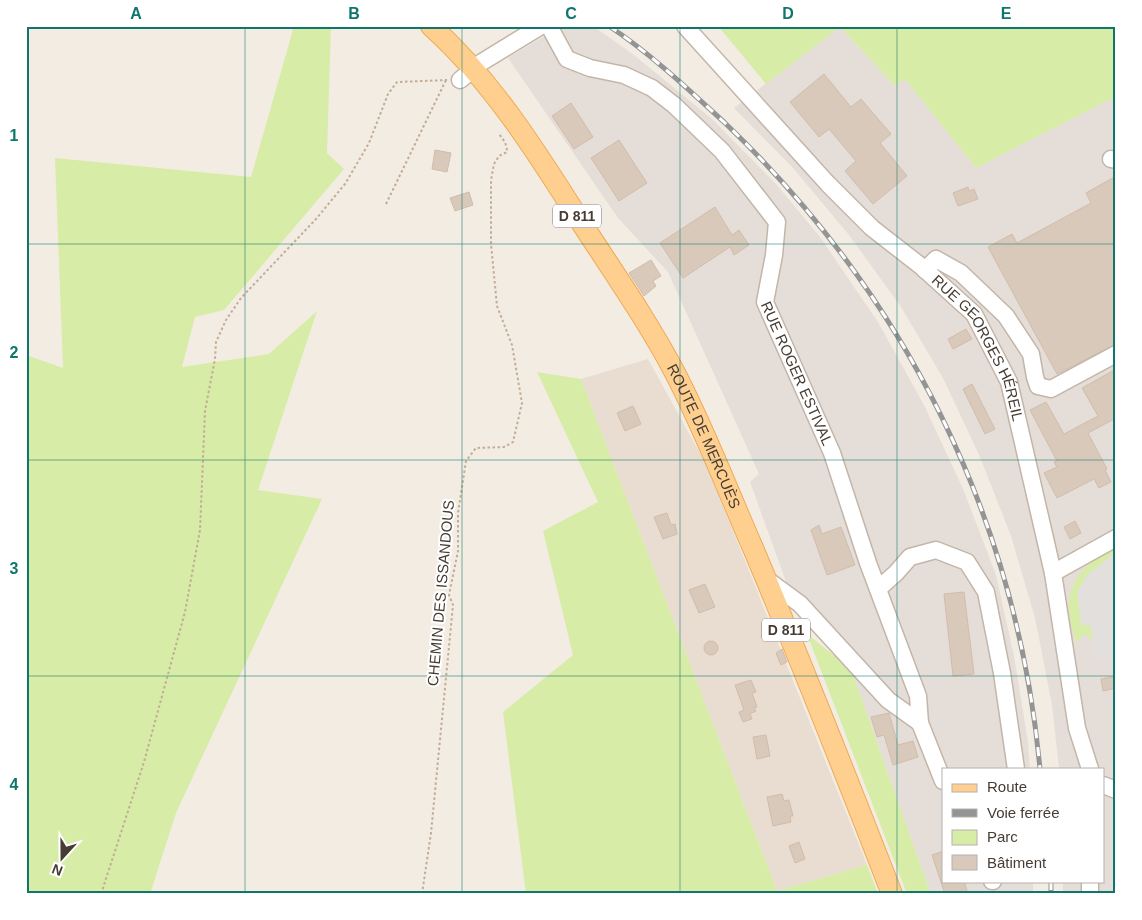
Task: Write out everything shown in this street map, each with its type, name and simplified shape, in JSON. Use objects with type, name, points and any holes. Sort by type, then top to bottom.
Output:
[{"type":"main road","name":"ROUTE DE MERCUÈS","points":[[431,26],[460,76],[508,113],[557,184],[673,369],[698,419],[766,580],[892,894]]},
{"type":"street","points":[[460,76],[541,26]]},
{"type":"street","name":"RUE ROGER ESTIVAL","points":[[549,26],[567,59],[590,68],[624,75],[652,88],[674,105],[722,152],[777,222],[774,255],[765,302],[832,453],[878,589],[918,696],[920,723],[942,778]]},
{"type":"street","name":"RUE GEORGES HÉREIL","points":[[685,26],[828,184],[872,228],[925,270],[974,314],[1009,382],[1053,573],[1077,728],[1090,768]]},
{"type":"street","points":[[925,270],[936,260],[961,273],[1006,316],[1031,354],[1034,377],[1038,386]]},
{"type":"street","points":[[1012,395],[1038,386],[1051,389],[1097,366],[1116,354]]},
{"type":"street","points":[[1053,573],[1116,538]]},
{"type":"street","points":[[878,589],[910,557],[936,550],[967,562],[986,592],[1002,673],[1016,768]]},
{"type":"street","points":[[766,580],[800,604],[888,700],[920,723]]},
{"type":"street","points":[[1104,785],[1116,790]]},
{"type":"path","points":[[386,204],[460,76]]},
{"type":"path","points":[[101,894],[144,762],[185,612],[200,530],[205,411],[216,359],[216,342],[226,320],[241,298],[316,219],[344,184],[369,143],[388,94],[397,82],[460,76]]},
{"type":"path","name":"CHEMIN DES ISSANDOUS","points":[[422,894],[431,833],[453,604],[450,595],[458,551],[458,514],[466,461],[476,448],[504,448],[513,442],[522,403],[512,345],[498,306],[491,244],[491,180],[494,164],[499,156],[507,152],[504,141],[499,134]]},
{"type":"shaded area","points":[[561,26],[593,26],[634,55],[712,119],[776,184],[820,237],[878,322],[924,405],[964,491],[996,575],[1014,656],[1028,742],[1030,768],[942,768],[942,882],[1033,882],[1033,894],[931,894],[851,669],[797,612],[750,482],[759,474],[668,272],[618,218],[508,58]]},
{"type":"shaded area","points":[[840,27],[895,86],[905,78],[976,168],[1111,99],[1116,107],[1116,894],[1063,894],[1063,882],[1104,882],[1104,768],[1059,768],[1052,705],[1035,618],[1011,536],[980,457],[943,378],[901,307],[849,235],[793,168],[734,108]]},
{"type":"shaded area","points":[[648,359],[707,466],[867,865],[777,891],[581,379]]},
{"type":"shaded area","points":[[1116,552],[1116,659],[1094,660],[1090,641],[1093,639],[1090,625],[1081,625],[1077,592],[1087,575]]},
{"type":"green space","points":[[294,26],[331,26],[327,153],[344,169],[224,310],[195,317],[182,367],[269,354],[317,311],[258,490],[322,499],[176,813],[150,894],[26,894],[26,355],[63,368],[55,158],[251,177]]},
{"type":"green space","points":[[718,26],[1100,26],[1116,29],[1116,107],[1111,99],[976,168],[905,79],[895,86],[840,27],[766,84]]},
{"type":"green space","points":[[537,372],[581,379],[777,891],[867,865],[878,894],[526,894],[503,712],[573,655],[543,531],[598,502]]},
{"type":"green space","points":[[1116,544],[1116,552],[1110,556],[1082,625],[1090,625],[1093,640],[1090,641],[1089,636],[1082,635],[1079,642],[1075,640],[1070,617],[1069,598],[1072,588],[1083,570],[1090,563]]},
{"type":"green space","points":[[807,634],[851,669],[931,894],[907,894]]},
{"type":"building","points":[[824,74],[851,107],[861,99],[891,134],[880,143],[907,176],[873,204],[845,171],[856,161],[829,129],[819,137],[790,102]]},
{"type":"building","points":[[571,103],[593,137],[574,149],[552,116]]},
{"type":"building","points":[[619,140],[647,183],[619,201],[591,158]]},
{"type":"building","points":[[435,150],[451,153],[447,172],[432,169]]},
{"type":"building","points":[[1116,176],[1116,344],[1057,374],[988,247],[1012,234],[1017,243],[1091,203],[1086,193]]},
{"type":"building","points":[[968,187],[969,191],[974,189],[978,199],[958,206],[953,193]]},
{"type":"building","points":[[469,192],[473,205],[455,211],[450,198]]},
{"type":"building","points":[[715,207],[732,235],[739,230],[749,245],[734,255],[730,247],[683,278],[660,243]]},
{"type":"building","points":[[651,260],[661,276],[653,281],[656,286],[644,296],[629,273]]},
{"type":"building","points":[[966,329],[972,339],[953,349],[948,339]]},
{"type":"building","points":[[1116,369],[1116,418],[1088,433],[1107,469],[1105,470],[1111,482],[1099,488],[1094,479],[1057,498],[1044,473],[1057,467],[1054,462],[1057,461],[1030,410],[1046,402],[1064,434],[1098,416],[1082,388]]},
{"type":"building","points":[[972,384],[995,429],[985,434],[963,389]]},
{"type":"building","points":[[633,406],[641,424],[625,431],[617,413]]},
{"type":"building","points":[[667,513],[671,525],[675,524],[677,534],[663,539],[654,517]]},
{"type":"building","points":[[1075,521],[1081,533],[1070,539],[1064,527]]},
{"type":"building","points":[[819,525],[822,534],[841,527],[855,565],[827,575],[811,530]]},
{"type":"building","points":[[705,584],[715,607],[699,613],[689,590]]},
{"type":"building","points":[[964,592],[974,674],[953,676],[944,594]]},
{"type":"building","points":[[708,641],[714,641],[718,648],[714,655],[708,655],[704,651],[704,645]]},
{"type":"building","points":[[782,649],[787,662],[781,665],[776,653]]},
{"type":"building","points":[[1116,676],[1116,688],[1103,691],[1101,679]]},
{"type":"building","points":[[751,680],[756,692],[752,693],[757,707],[754,708],[756,711],[750,714],[752,719],[743,722],[739,712],[744,710],[735,685]]},
{"type":"building","points":[[889,713],[898,745],[913,741],[918,757],[893,765],[884,735],[877,737],[871,717]]},
{"type":"building","points":[[766,735],[770,756],[757,759],[753,737]]},
{"type":"building","points":[[782,794],[784,801],[789,800],[793,816],[790,816],[791,822],[773,826],[767,797]]},
{"type":"building","points":[[799,842],[805,859],[795,863],[789,846]]},
{"type":"building","points":[[942,851],[942,882],[964,882],[968,894],[945,894],[932,855]]},
{"type":"railway","points":[[609,26],[654,60],[697,97],[790,190],[847,262],[898,338],[942,417],[978,500],[1007,587],[1027,677],[1040,768]]},
{"type":"railway","points":[[1051,882],[1051,894]]}]
